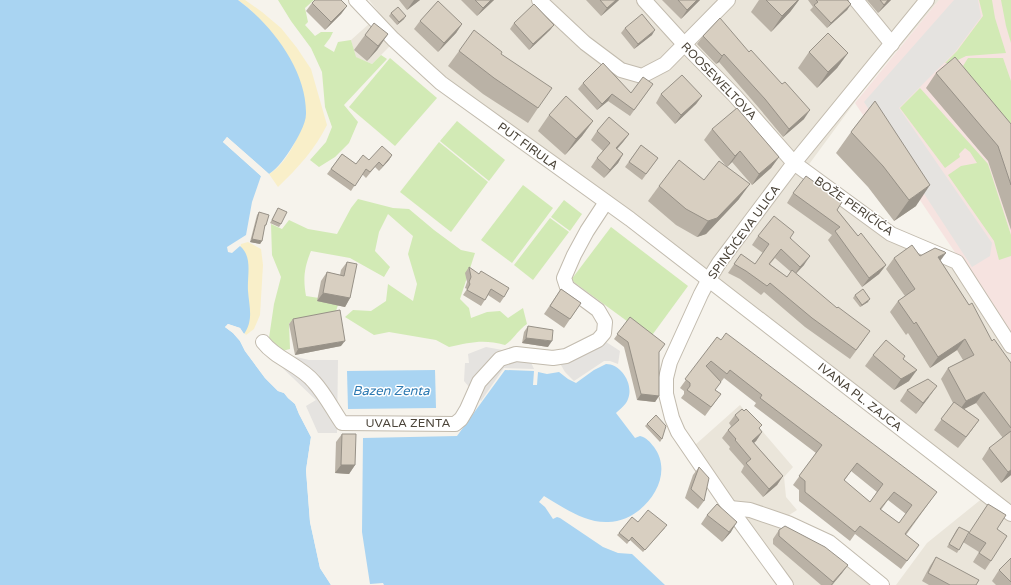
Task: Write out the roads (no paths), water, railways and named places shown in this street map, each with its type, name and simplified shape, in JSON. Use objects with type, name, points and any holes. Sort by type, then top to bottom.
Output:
[{"type":"street","name":"PUT FIRULA","points":[[356,0],[393,39],[440,83],[630,219],[709,279]]},
{"type":"street","points":[[539,0],[585,43],[621,70],[642,76],[665,64],[728,0]]},
{"type":"street","name":"ROOSEWELTOVA","points":[[644,0],[684,44],[735,96],[794,163]]},
{"type":"street","points":[[856,0],[892,44]]},
{"type":"street","name":"SPINČIĆEVA ULICA","points":[[786,585],[730,508],[678,432],[672,418],[666,394],[666,378],[670,362],[709,279],[719,263],[794,163],[927,0]]},
{"type":"street","name":"BOŽE PERIČIĆA","points":[[794,163],[891,234],[957,262],[1011,346]]},
{"type":"street","name":"UVALA ZENTA","points":[[263,342],[269,350],[314,381],[342,423],[455,424],[461,419],[467,409],[480,382],[500,359],[516,354],[553,358],[566,356],[598,340],[604,333],[605,322],[598,310],[567,287],[564,278],[587,231],[606,202]]},
{"type":"street","name":"IVANA PL. ZAJCA","points":[[709,279],[1011,514]]},
{"type":"street","points":[[730,508],[750,510],[788,523],[829,542],[882,585]]},
{"type":"water","points":[[0,0],[238,0],[263,22],[285,50],[294,65],[305,97],[306,118],[296,140],[279,165],[269,174],[227,137],[223,142],[261,176],[252,202],[246,235],[227,247],[228,252],[232,253],[240,246],[247,255],[250,313],[249,323],[244,334],[240,328],[228,324],[225,327],[240,341],[245,351],[265,378],[278,391],[284,393],[295,404],[311,437],[306,470],[310,522],[320,568],[331,585],[0,585]]},
{"type":"water","points":[[606,364],[617,367],[628,381],[628,399],[616,413],[635,438],[640,436],[648,440],[654,447],[660,459],[661,472],[659,484],[644,506],[633,515],[621,520],[608,522],[599,522],[574,514],[544,496],[539,502],[545,507],[553,519],[557,517],[560,518],[603,547],[618,553],[632,554],[665,585],[370,584],[362,532],[363,438],[457,436],[505,370],[534,371],[533,385],[537,385],[538,372],[547,374],[559,372],[576,383],[594,370]]},
{"type":"water","name":"Bazen Zenta","points":[[435,370],[436,408],[348,409],[347,371]]}]
